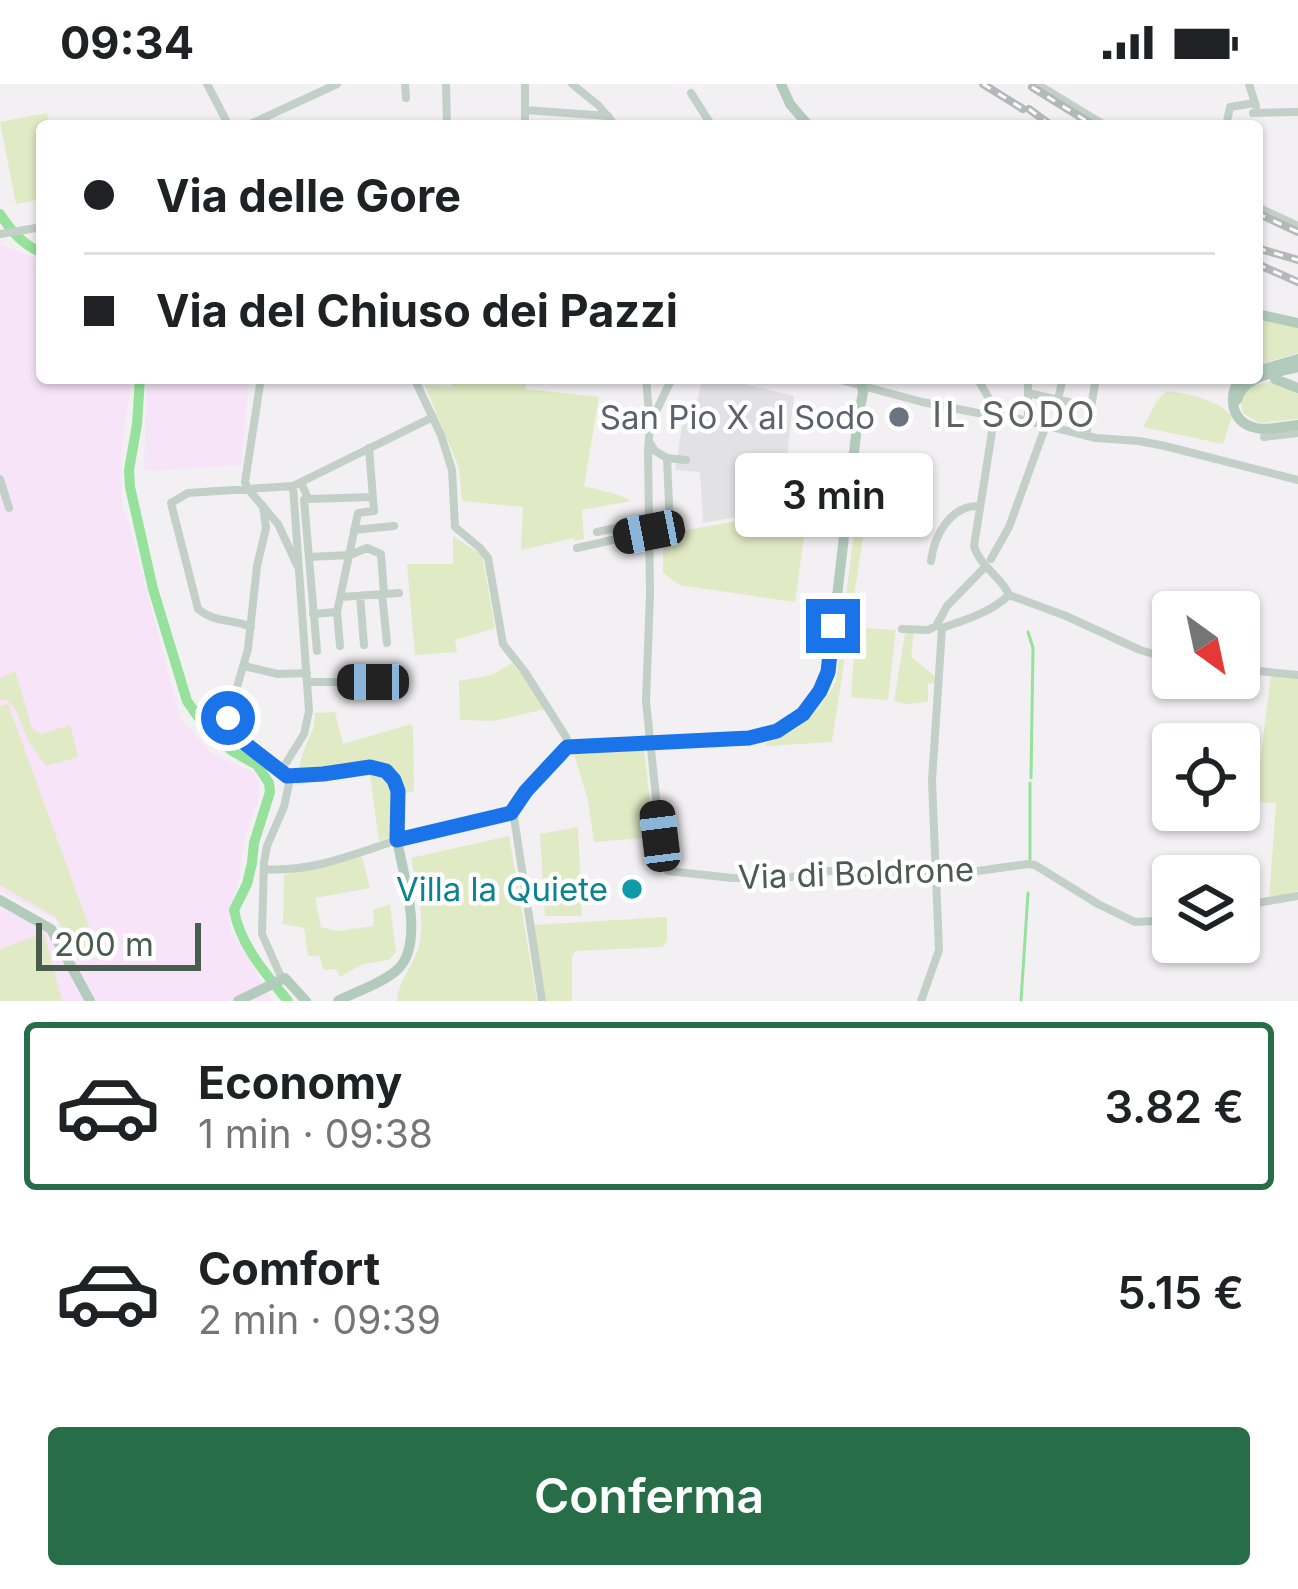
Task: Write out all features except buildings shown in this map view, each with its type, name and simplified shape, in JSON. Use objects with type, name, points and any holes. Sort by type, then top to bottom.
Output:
[{"type":"main road","points":[[784,84],[801,120]]},
{"type":"main road","points":[[1263,315],[1298,323]]},
{"type":"main road","points":[[1263,369],[1298,363]]},
{"type":"main road","points":[[1263,376],[1298,363]]},
{"type":"main road","points":[[1275,379],[1298,388]]},
{"type":"main road","points":[[338,1001],[389,976],[408,955],[412,927],[397,840],[505,816],[569,746],[756,737],[786,727],[803,714],[828,672],[859,384]]},
{"type":"main road","points":[[1236,384],[1233,410],[1242,421],[1261,428],[1298,429]]},
{"type":"main road","points":[[1242,421],[1238,394],[1247,384]]},
{"type":"main road","points":[[0,900],[49,927],[90,1001]]},
{"type":"main road","points":[[238,1001],[281,979],[289,980],[303,999]]},
{"type":"street","points":[[207,84],[226,120]]},
{"type":"street","points":[[259,120],[337,84]]},
{"type":"street","points":[[405,84],[406,98]]},
{"type":"street","points":[[446,84],[448,120]]},
{"type":"street","points":[[525,84],[525,120]]},
{"type":"street","points":[[572,84],[611,120]]},
{"type":"street","points":[[1036,84],[1096,120]]},
{"type":"street","points":[[1250,84],[1256,110]]},
{"type":"street","points":[[691,93],[708,120]]},
{"type":"street","points":[[1227,120],[1230,107],[1298,112]]},
{"type":"street","points":[[525,110],[608,116]]},
{"type":"street","points":[[563,113],[563,120]]},
{"type":"street","points":[[1263,210],[1298,226]]},
{"type":"street","points":[[1,234],[36,227]]},
{"type":"street","points":[[260,384],[244,474],[248,489],[278,524],[300,572]]},
{"type":"street","points":[[417,384],[454,480],[455,527],[488,558],[503,644],[569,746]]},
{"type":"street","points":[[647,384],[650,743]]},
{"type":"street","points":[[650,424],[669,384]]},
{"type":"street","points":[[866,384],[922,402],[1028,419],[1109,441],[1165,446],[1298,480]]},
{"type":"street","points":[[981,384],[995,413],[974,546],[1010,595],[1152,654]]},
{"type":"street","points":[[1028,384],[1028,419]]},
{"type":"street","points":[[1058,399],[1062,384]]},
{"type":"street","points":[[1086,436],[1095,384]]},
{"type":"street","points":[[1028,393],[1091,407]]},
{"type":"street","points":[[250,627],[221,622],[200,611],[170,506],[188,493],[297,484],[433,417]]},
{"type":"street","points":[[902,629],[936,626],[947,605],[988,562],[1010,527],[1046,425]]},
{"type":"street","points":[[1264,437],[1298,429]]},
{"type":"street","points":[[649,442],[667,458],[686,460]]},
{"type":"street","points":[[358,513],[374,512],[369,448]]},
{"type":"street","points":[[577,548],[670,527],[667,458]]},
{"type":"street","points":[[0,479],[9,508]]},
{"type":"street","points":[[297,484],[308,500]]},
{"type":"street","points":[[281,979],[262,934],[264,869],[308,720],[297,484]]},
{"type":"street","points":[[264,869],[296,869],[397,840],[398,791],[386,771],[370,767],[309,775],[275,769],[228,726],[244,666],[266,529],[260,495],[268,488]]},
{"type":"street","points":[[317,651],[304,500],[372,496]]},
{"type":"street","points":[[340,646],[337,612],[357,498]]},
{"type":"street","points":[[931,561],[939,533],[962,508],[978,506]]},
{"type":"street","points":[[597,532],[649,521]]},
{"type":"street","points":[[354,530],[394,526]]},
{"type":"street","points":[[287,543],[299,539]]},
{"type":"street","points":[[309,557],[350,555],[367,548],[381,554],[387,643]]},
{"type":"street","points":[[340,597],[399,593]]},
{"type":"street","points":[[921,1001],[939,950],[932,781],[942,628],[985,612],[1010,595]]},
{"type":"street","points":[[360,596],[364,645]]},
{"type":"street","points":[[313,614],[337,612]]},
{"type":"street","points":[[244,666],[308,678],[373,682],[386,688],[379,700]]},
{"type":"street","points":[[1260,671],[1298,675]]},
{"type":"street","name":"Via di Boldrone","points":[[650,743],[668,871],[732,878],[785,878],[828,871],[934,877],[1035,866],[1135,922],[1152,921]]},
{"type":"street","points":[[513,811],[542,1001]]},
{"type":"street","points":[[1260,902],[1298,896]]},
{"type":"shaded area","points":[[0,244],[36,259],[36,384],[131,384],[121,452],[122,507],[180,718],[211,753],[254,773],[259,783],[229,915],[230,933],[272,1001],[0,1001],[0,908],[45,929],[91,997],[55,918],[0,891]]},
{"type":"shaded area","points":[[147,384],[248,384],[241,465],[144,471]]},
{"type":"shaded area","points":[[701,384],[744,384],[794,396],[781,509],[703,523],[700,472],[675,470],[682,426],[692,419]]},
{"type":"green space","points":[[47,113],[48,120],[36,120],[36,200],[16,204],[0,122]]},
{"type":"green space","points":[[1263,318],[1298,327],[1298,353],[1263,363]]},
{"type":"green space","points":[[1270,381],[1298,393],[1298,419],[1259,423],[1243,413],[1241,398],[1250,387]]},
{"type":"green space","points":[[526,384],[526,389],[599,397],[584,486],[631,501],[582,510],[584,539],[521,550],[523,507],[462,501],[459,468],[425,385]]},
{"type":"green space","points":[[1167,391],[1210,401],[1226,410],[1232,416],[1223,444],[1143,427]]},
{"type":"green space","points":[[781,513],[804,537],[795,602],[679,585],[663,573],[663,539],[677,532]]},
{"type":"green space","points":[[855,523],[865,524],[832,742],[766,746],[807,720],[836,682]]},
{"type":"green space","points":[[453,536],[482,555],[495,628],[455,640],[457,652],[415,655],[407,564],[453,564]]},
{"type":"green space","points":[[856,628],[896,630],[888,700],[851,697]]},
{"type":"green space","points":[[914,631],[911,657],[935,676],[936,683],[928,684],[928,702],[905,704],[894,701],[905,634]]},
{"type":"green space","points":[[512,663],[545,709],[494,721],[460,720],[459,681],[492,675]]},
{"type":"green space","points":[[15,671],[32,728],[41,734],[70,725],[78,757],[46,766],[16,710],[0,699],[0,678]]},
{"type":"green space","points":[[1271,675],[1298,678],[1298,891],[1269,901],[1276,803],[1260,802]]},
{"type":"green space","points":[[8,704],[96,946],[78,955],[56,917],[0,885],[0,706]]},
{"type":"green space","points":[[335,712],[343,744],[411,724],[413,728],[414,791],[393,797],[390,837],[379,841],[370,775],[295,785],[315,713]]},
{"type":"green space","points":[[644,750],[654,837],[594,842],[573,751]]},
{"type":"green space","points":[[578,827],[582,916],[545,916],[540,834]]},
{"type":"green space","points":[[509,836],[537,1001],[397,1001],[421,936],[411,858]]},
{"type":"green space","points":[[362,857],[370,888],[315,898],[321,927],[337,931],[374,926],[373,910],[390,904],[396,952],[389,960],[363,964],[340,977],[336,969],[324,970],[319,956],[308,956],[304,928],[283,924],[284,875]]},
{"type":"green space","points":[[667,917],[667,941],[662,947],[575,951],[572,1001],[545,1001],[534,925]]},
{"type":"green space","points":[[44,933],[62,1001],[0,1001],[0,949]]},
{"type":"waterway","points":[[0,214],[18,237],[36,250]]},
{"type":"waterway","points":[[140,384],[130,487],[153,589],[187,701],[206,728],[257,765],[269,783],[247,884],[234,910],[248,947],[288,1001]]},
{"type":"waterway","points":[[1028,632],[1033,648],[1031,778]]},
{"type":"waterway","points":[[1030,783],[1030,859]]},
{"type":"waterway","points":[[1021,1001],[1028,893]]},
{"type":"railway","points":[[983,84],[1023,109]]},
{"type":"railway","points":[[1032,87],[1085,120]]},
{"type":"railway","points":[[1029,109],[1044,120]]},
{"type":"railway","points":[[1263,216],[1298,232]]},
{"type":"railway","points":[[1263,250],[1298,260]]},
{"type":"railway","points":[[1263,267],[1298,282]]},
{"type":"place","name":"San Pio X al Sodo","points":[[899,417]]},
{"type":"place","name":"Villa la Quiete","points":[[632,889]]},
{"type":"district","name":"IL SODO","points":[[1015,414]]},
{"type":"route","points":[[228,718],[238,738],[287,776],[370,767],[386,771],[398,791],[397,840],[511,813],[567,747],[749,738],[782,729],[803,714],[820,691],[828,672],[833,626]]}]
